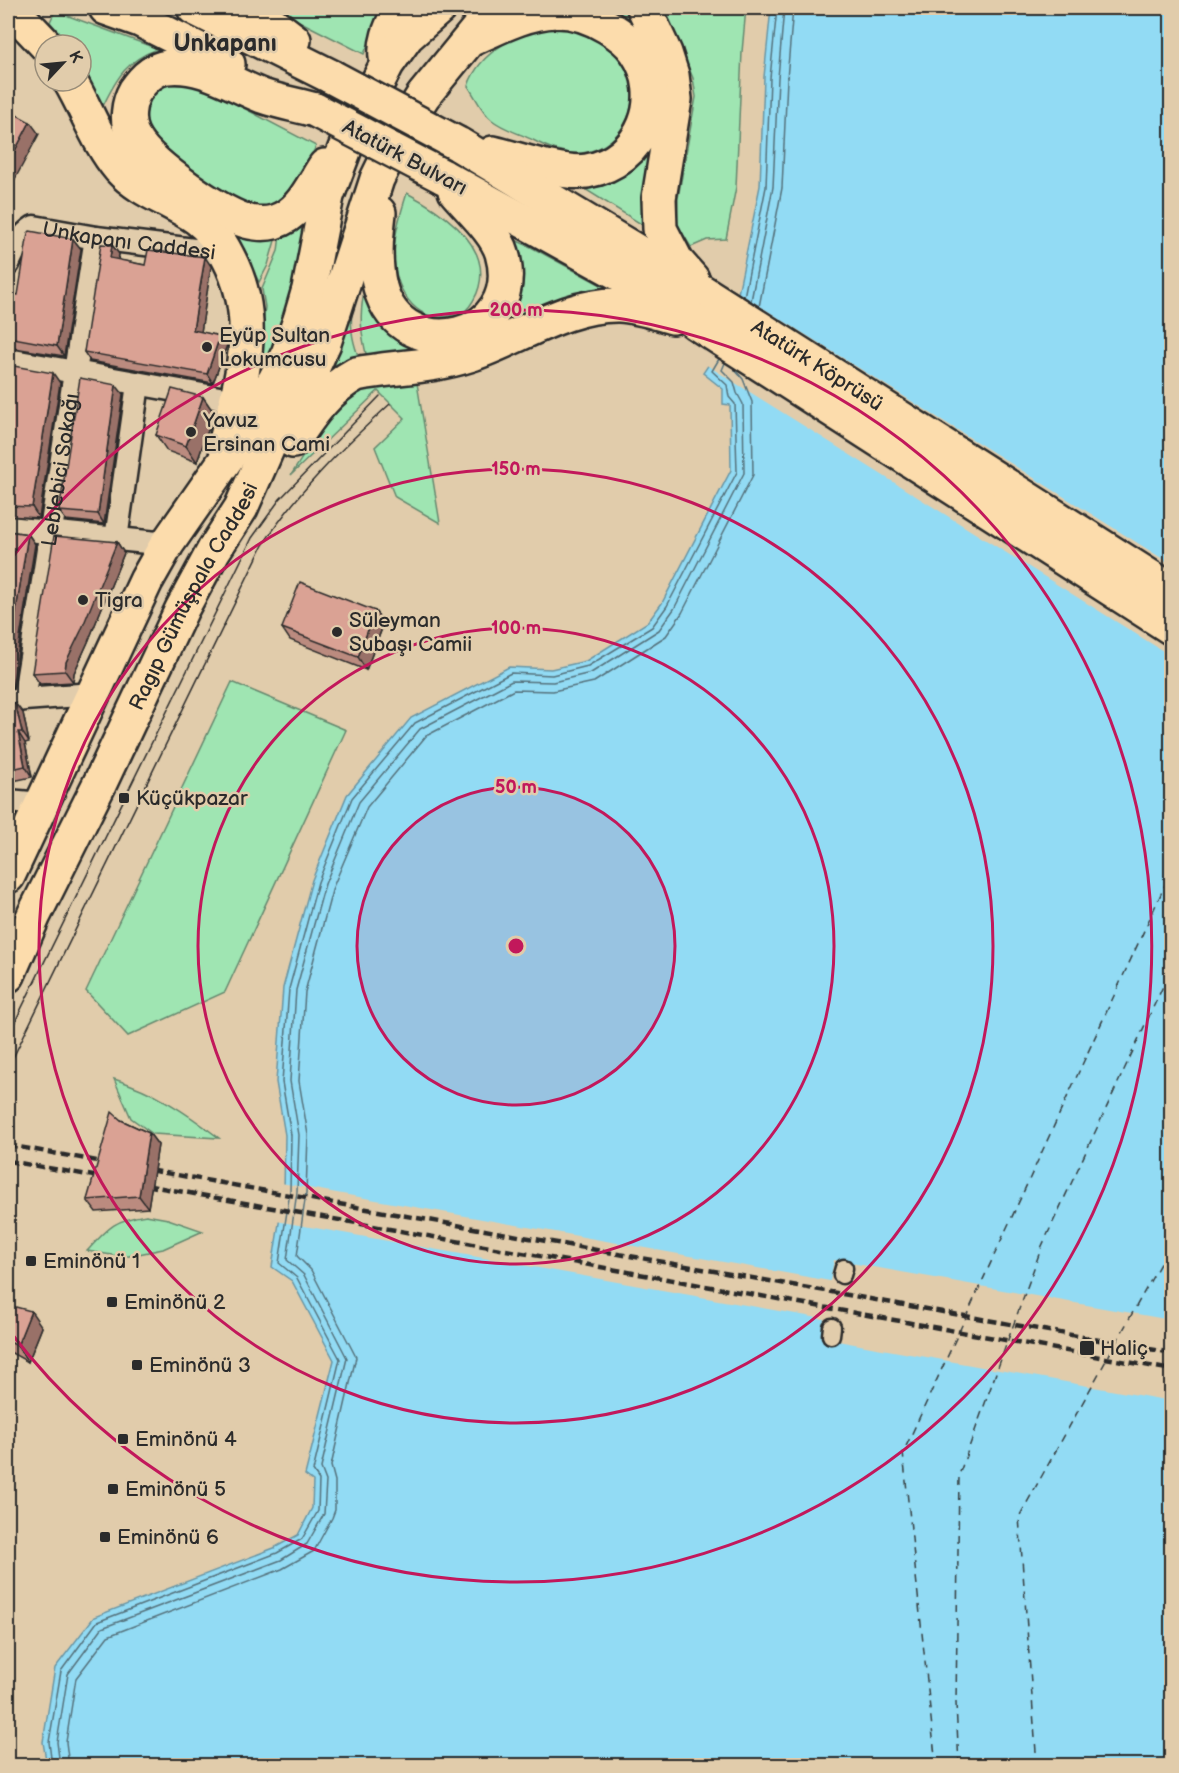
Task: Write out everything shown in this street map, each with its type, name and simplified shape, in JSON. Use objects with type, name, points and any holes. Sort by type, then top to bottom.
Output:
[{"type":"main road","name":"Atatürk Bulvarı","points":[[106,8],[140,20],[442,176],[640,285],[680,310],[702,310]]},
{"type":"main road","name":"Atatürk Bulvarı","points":[[194,8],[332,77],[458,144]]},
{"type":"main road","points":[[252,8],[310,54],[332,77]]},
{"type":"main road","points":[[387,64],[385,48],[400,8]]},
{"type":"main road","points":[[315,110],[265,97],[212,74],[188,67],[166,67],[153,72],[140,83],[132,96],[128,114],[132,134],[143,150],[167,172],[239,219],[254,223],[276,221],[294,210],[308,194],[335,152],[350,138],[387,64],[407,36],[439,8]]},
{"type":"main road","name":"Ragıp Gümüşpala Caddesi","points":[[8,975],[34,915],[182,609],[214,550],[241,508],[271,440],[308,378],[324,343],[377,179],[400,132],[423,96],[495,8]]},
{"type":"main road","points":[[644,8],[665,53],[672,75],[675,99],[659,198],[660,229],[702,310]]},
{"type":"main road","points":[[8,10],[35,33]]},
{"type":"main road","points":[[458,144],[572,172],[586,172],[618,159],[632,147],[644,130],[650,110],[646,70],[635,50],[619,34],[579,13],[556,11],[525,16],[467,41]]},
{"type":"main road","points":[[76,93],[106,149],[121,170],[141,185],[199,219],[216,237],[236,272],[244,297],[247,329],[245,361],[217,473]]},
{"type":"main road","name":"Ragıp Gümüşpala Caddesi","points":[[8,876],[146,581],[167,544],[255,416],[288,354],[309,289],[327,196],[350,138]]},
{"type":"main road","name":"Atatürk Köprüsü","points":[[458,144],[626,244],[702,310],[1172,628]]},
{"type":"main road","points":[[377,179],[381,204],[375,247],[380,288],[386,301],[393,313],[416,332],[450,337],[481,325],[496,309],[504,290],[506,272],[502,251],[495,238],[442,176]]},
{"type":"main road","points":[[241,508],[268,480],[311,414],[346,379],[356,374],[442,362],[470,355],[556,319],[593,308],[631,306],[702,310]]},
{"type":"main road","name":"Atatürk Köprüsü","points":[[702,310],[1172,591]]},
{"type":"street","name":"Unkapanı Caddesi","points":[[8,264],[27,231],[34,227],[96,238],[227,254]]},
{"type":"street","name":"Leblebici Sokağı","points":[[16,701],[52,534],[74,372],[96,238]]},
{"type":"street","points":[[8,360],[236,401]]},
{"type":"street","points":[[116,539],[138,384]]},
{"type":"street","points":[[8,528],[167,544]]},
{"type":"street","points":[[16,701],[93,694]]},
{"type":"street","points":[[8,801],[42,804]]},
{"type":"green space","points":[[278,8],[383,8],[364,54],[287,15]]},
{"type":"green space","points":[[608,8],[632,8],[644,36]]},
{"type":"green space","points":[[663,8],[746,8],[736,187],[726,239],[707,240],[691,247],[677,225],[678,198],[696,97],[693,78]]},
{"type":"green space","points":[[55,11],[158,49],[138,58],[124,71],[103,106],[93,86],[93,33],[59,33],[50,22]]},
{"type":"green space","points":[[555,28],[583,32],[601,42],[621,61],[630,78],[632,104],[623,127],[606,144],[595,150],[582,153],[563,152],[501,126],[485,113],[468,86],[482,62],[503,45],[528,33]]},
{"type":"green space","points":[[166,84],[195,86],[209,90],[316,146],[290,193],[278,203],[269,206],[245,203],[208,182],[172,155],[150,133],[141,111],[157,87]]},
{"type":"green space","points":[[654,138],[647,223],[641,224],[580,186]]},
{"type":"green space","points":[[407,193],[448,219],[460,230],[478,256],[481,271],[479,287],[472,303],[464,312],[439,317],[427,315],[416,309],[401,289],[394,264],[394,252],[397,229]]},
{"type":"green space","points":[[301,224],[303,227],[297,270],[280,326],[262,372],[258,371],[265,307],[262,289],[278,251],[280,235]]},
{"type":"green space","points":[[227,229],[276,237],[268,265],[259,282],[242,248]]},
{"type":"green space","points":[[508,237],[603,286],[613,294],[486,335]]},
{"type":"green space","points":[[364,292],[382,322],[389,329],[397,336],[428,351],[367,358],[361,325]]},
{"type":"green space","points":[[352,311],[351,324],[360,361],[326,377]]},
{"type":"green space","points":[[417,383],[440,523],[395,497],[375,447],[405,418],[378,391],[291,475],[325,423],[346,399],[370,386]]},
{"type":"green space","points":[[232,682],[346,730],[225,992],[128,1036],[86,991]]},
{"type":"green space","points":[[114,1079],[170,1104],[219,1138],[153,1134],[131,1118]]},
{"type":"green space","points":[[146,1215],[168,1219],[203,1231],[163,1249],[124,1257],[87,1251],[119,1222]]},
{"type":"water","points":[[771,8],[1171,8],[1171,1765],[47,1766],[43,1742],[55,1668],[94,1617],[274,1548],[298,1535],[312,1508],[313,1481],[305,1475],[334,1360],[292,1281],[272,1267],[284,1192],[285,1135],[276,1082],[283,988],[312,880],[347,795],[411,718],[509,667],[551,669],[586,661],[648,622],[662,603],[731,470],[730,405],[723,404],[723,389],[703,373],[730,333],[760,186],[764,77]]},
{"type":"pier","points":[[736,291],[1171,564],[1171,656],[705,364],[727,331]]},
{"type":"pier","points":[[281,1183],[830,1281],[834,1260],[1171,1320],[1171,1401],[821,1338],[824,1319],[276,1221]]},
{"type":"building","points":[[8,110],[30,122],[8,164]]},
{"type":"building","points":[[30,231],[73,239],[57,346],[8,337],[8,294],[18,295]]},
{"type":"building","points":[[101,244],[112,245],[110,258],[145,265],[148,250],[205,257],[193,330],[220,336],[207,374],[84,352]]},
{"type":"building","points":[[8,365],[53,373],[32,507],[8,506]]},
{"type":"building","points":[[80,378],[116,385],[98,514],[59,511]]},
{"type":"building","points":[[172,389],[203,397],[186,446],[156,435]]},
{"type":"building","points":[[8,531],[28,534],[8,662]]},
{"type":"building","points":[[54,536],[117,542],[66,662],[65,671],[32,673]]},
{"type":"building","name":"Süleyman Subaşı Camii","points":[[300,582],[375,611],[358,657],[282,628]]},
{"type":"building","points":[[15,703],[22,732],[18,732],[25,766],[8,770],[8,704]]},
{"type":"building","points":[[112,1112],[121,1120],[149,1133],[139,1196],[87,1200]]},
{"type":"building","points":[[8,1305],[31,1311],[17,1346],[8,1341]]},
{"type":"ferry route","points":[[936,1766],[903,1453],[1172,870]]},
{"type":"ferry route","points":[[959,1766],[956,1703],[959,1475],[1042,1246],[1172,967]]},
{"type":"ferry route","points":[[1037,1766],[1019,1517],[1172,1242]]},
{"type":"tram line","points":[[8,1036],[252,538],[280,499],[380,396]]},
{"type":"tram line","points":[[8,1068],[263,545],[306,488],[390,404]]},
{"type":"railway","points":[[8,1145],[114,1164]]},
{"type":"railway","points":[[8,1161],[111,1179]]},
{"type":"railway","points":[[138,1168],[1172,1353]]},
{"type":"railway","points":[[134,1183],[1172,1370]]},
{"type":"place","name":"Eyüp Sultan Lokumcusu","points":[[207,347]]},
{"type":"place","name":"Yavuz Ersinan Cami","points":[[191,432]]},
{"type":"place","name":"Tigra","points":[[83,600]]},
{"type":"place","name":"Süleyman Subaşı Camii","points":[[337,632]]},
{"type":"place","name":"Küçükpazar","points":[[124,798]]},
{"type":"place","name":"Eminönü 1","points":[[31,1261]]},
{"type":"place","name":"Eminönü 2","points":[[112,1302]]},
{"type":"place","name":"Haliç","points":[[1087,1348]]},
{"type":"place","name":"Eminönü 3","points":[[137,1365]]},
{"type":"place","name":"Eminönü 4","points":[[123,1439]]},
{"type":"place","name":"Eminönü 5","points":[[113,1489]]},
{"type":"place","name":"Eminönü 6","points":[[105,1537]]},
{"type":"district","name":"Unkapanı","points":[[225,43]]}]
